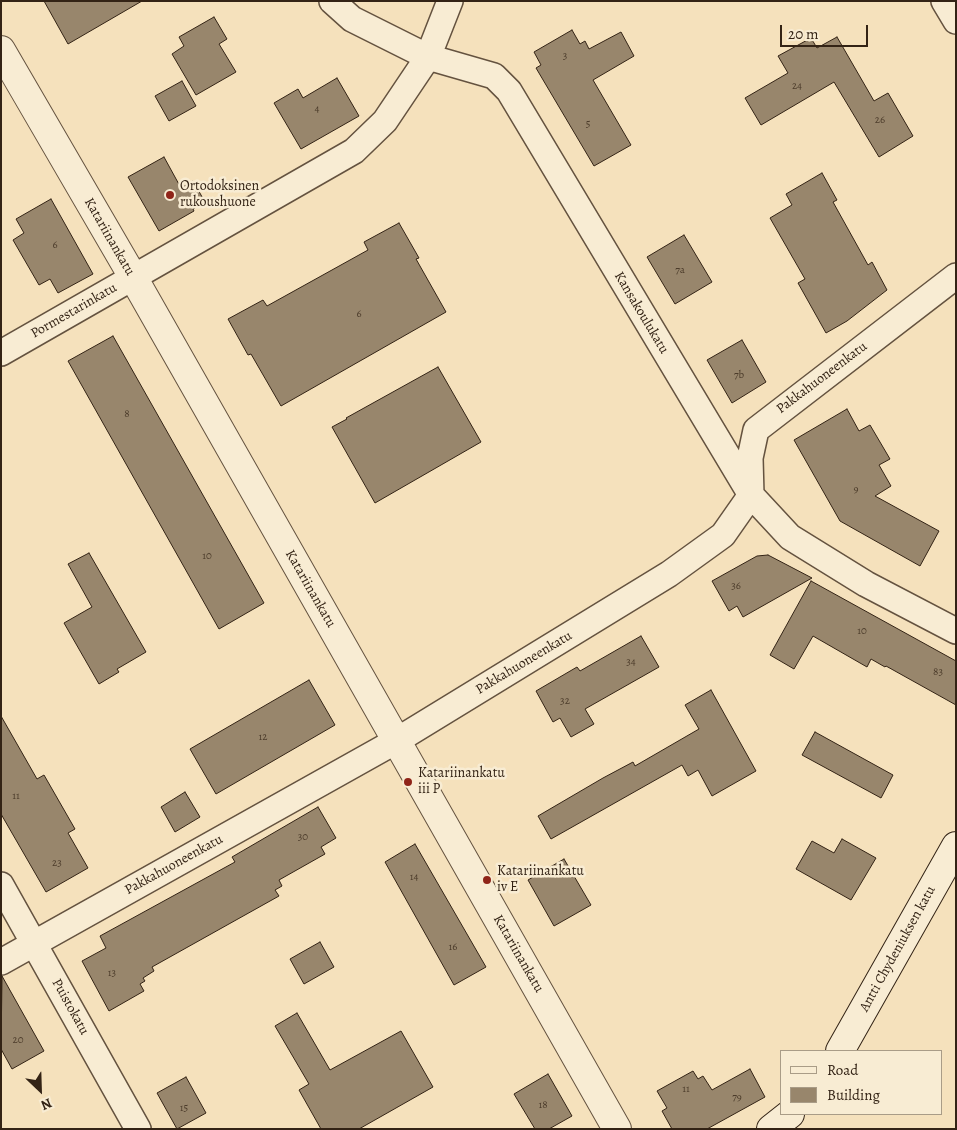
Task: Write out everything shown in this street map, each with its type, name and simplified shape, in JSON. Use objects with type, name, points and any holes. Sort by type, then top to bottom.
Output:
[{"type":"street","name":"Kansakoulukatu","points":[[332,1],[352,19],[428,57],[494,76],[509,90],[751,495],[790,537],[866,584],[956,631]]},
{"type":"street","name":"Pormestarinkatu","points":[[1,353],[354,151],[384,121],[428,57],[450,1]]},
{"type":"street","name":"Katariinankatu","points":[[1,50],[133,278],[617,1129]]},
{"type":"street","name":"Pakkahuoneenkatu","points":[[1,962],[396,741],[669,574],[723,535],[751,495],[750,458],[756,430],[956,276]]},
{"type":"street","name":"Antti Chydeniuksen katu","points":[[841,1050],[956,846]]},
{"type":"street","name":"Puistokatu","points":[[1,885],[138,1129]]},
{"type":"street","points":[[771,1129],[789,1115]]},
{"type":"building","points":[[44,1],[142,1],[68,44]]},
{"type":"building","points":[[214,17],[227,39],[219,44],[236,72],[196,95],[172,54],[184,46],[179,37]]},
{"type":"building","points":[[572,30],[580,44],[585,41],[589,49],[621,32],[634,56],[593,80],[631,145],[594,166],[536,68],[541,65],[534,52]]},
{"type":"building","points":[[837,37],[874,101],[888,93],[913,136],[879,157],[834,82],[761,125],[745,98],[788,73],[778,56],[811,38],[817,48]]},
{"type":"building","points":[[337,78],[359,116],[301,149],[274,103],[298,89],[303,98]]},
{"type":"building","points":[[182,81],[196,106],[169,121],[155,96]]},
{"type":"building","name":"Ortodoksinen rukoushuone","points":[[164,157],[181,188],[193,181],[205,202],[193,209],[194,211],[159,231],[128,177]]},
{"type":"building","points":[[822,173],[837,200],[833,202],[868,265],[872,262],[887,290],[847,321],[826,333],[798,283],[805,279],[770,218],[792,205],[786,194]]},
{"type":"building","points":[[51,199],[93,274],[58,293],[50,279],[39,285],[13,240],[24,233],[16,219]]},
{"type":"building","points":[[399,223],[419,258],[416,259],[446,312],[281,406],[251,354],[248,355],[228,319],[263,300],[267,306],[368,250],[364,242]]},
{"type":"building","points":[[684,235],[712,282],[675,304],[647,257]]},
{"type":"building","points":[[113,336],[264,603],[219,629],[68,361]]},
{"type":"building","points":[[742,340],[766,382],[732,403],[707,360]]},
{"type":"building","points":[[438,367],[481,442],[375,503],[332,427]]},
{"type":"building","points":[[847,409],[859,431],[870,425],[890,459],[879,465],[891,486],[875,496],[939,531],[920,566],[840,521],[794,440]]},
{"type":"building","points":[[89,553],[146,652],[117,669],[119,672],[99,684],[64,623],[92,607],[68,564]]},
{"type":"building","points":[[768,555],[812,578],[743,617],[737,606],[729,611],[712,581],[757,556]]},
{"type":"building","points":[[811,581],[956,661],[956,705],[886,666],[871,659],[867,667],[813,636],[794,669],[770,655]]},
{"type":"building","points":[[641,636],[659,667],[585,709],[594,724],[571,737],[560,718],[553,722],[536,691],[577,667],[580,671]]},
{"type":"building","points":[[309,680],[335,725],[216,794],[190,749]]},
{"type":"building","points":[[711,690],[756,771],[712,796],[698,770],[688,776],[682,765],[551,839],[538,816],[603,778],[633,762],[635,766],[699,729],[685,705]]},
{"type":"building","points":[[1,716],[37,779],[44,775],[75,829],[68,833],[88,868],[46,892],[1,814]]},
{"type":"building","points":[[815,732],[893,775],[881,798],[802,755]]},
{"type":"building","points":[[185,792],[200,817],[175,832],[161,807]]},
{"type":"building","points":[[318,807],[336,838],[321,847],[325,854],[279,880],[282,886],[275,890],[279,896],[152,967],[154,971],[143,978],[145,981],[140,984],[144,991],[109,1011],[82,961],[106,948],[100,936],[235,862],[232,857]]},
{"type":"building","points":[[842,839],[876,858],[851,900],[796,869],[812,841],[834,853]]},
{"type":"building","points":[[415,844],[486,967],[454,985],[385,862]]},
{"type":"building","points":[[564,859],[591,905],[554,926],[528,880]]},
{"type":"building","points":[[320,942],[334,967],[304,984],[290,959]]},
{"type":"building","points":[[2,976],[44,1051],[12,1069],[1,1049]]},
{"type":"building","points":[[297,1013],[330,1070],[401,1031],[433,1087],[359,1129],[321,1129],[299,1090],[309,1084],[275,1026]]},
{"type":"building","points":[[750,1069],[765,1097],[707,1129],[672,1129],[662,1111],[667,1108],[657,1091],[693,1071],[698,1079],[703,1076],[712,1090]]},
{"type":"building","points":[[548,1074],[572,1116],[549,1129],[535,1129],[514,1094]]},
{"type":"building","points":[[186,1077],[206,1113],[177,1129],[157,1093]]},
{"type":"place","name":"Ortodoksinen rukoushuone","points":[[170,195]]},
{"type":"place","name":"Katariinankatu iii P","points":[[408,782]]},
{"type":"place","name":"Katariinankatu iv E","points":[[487,880]]}]
